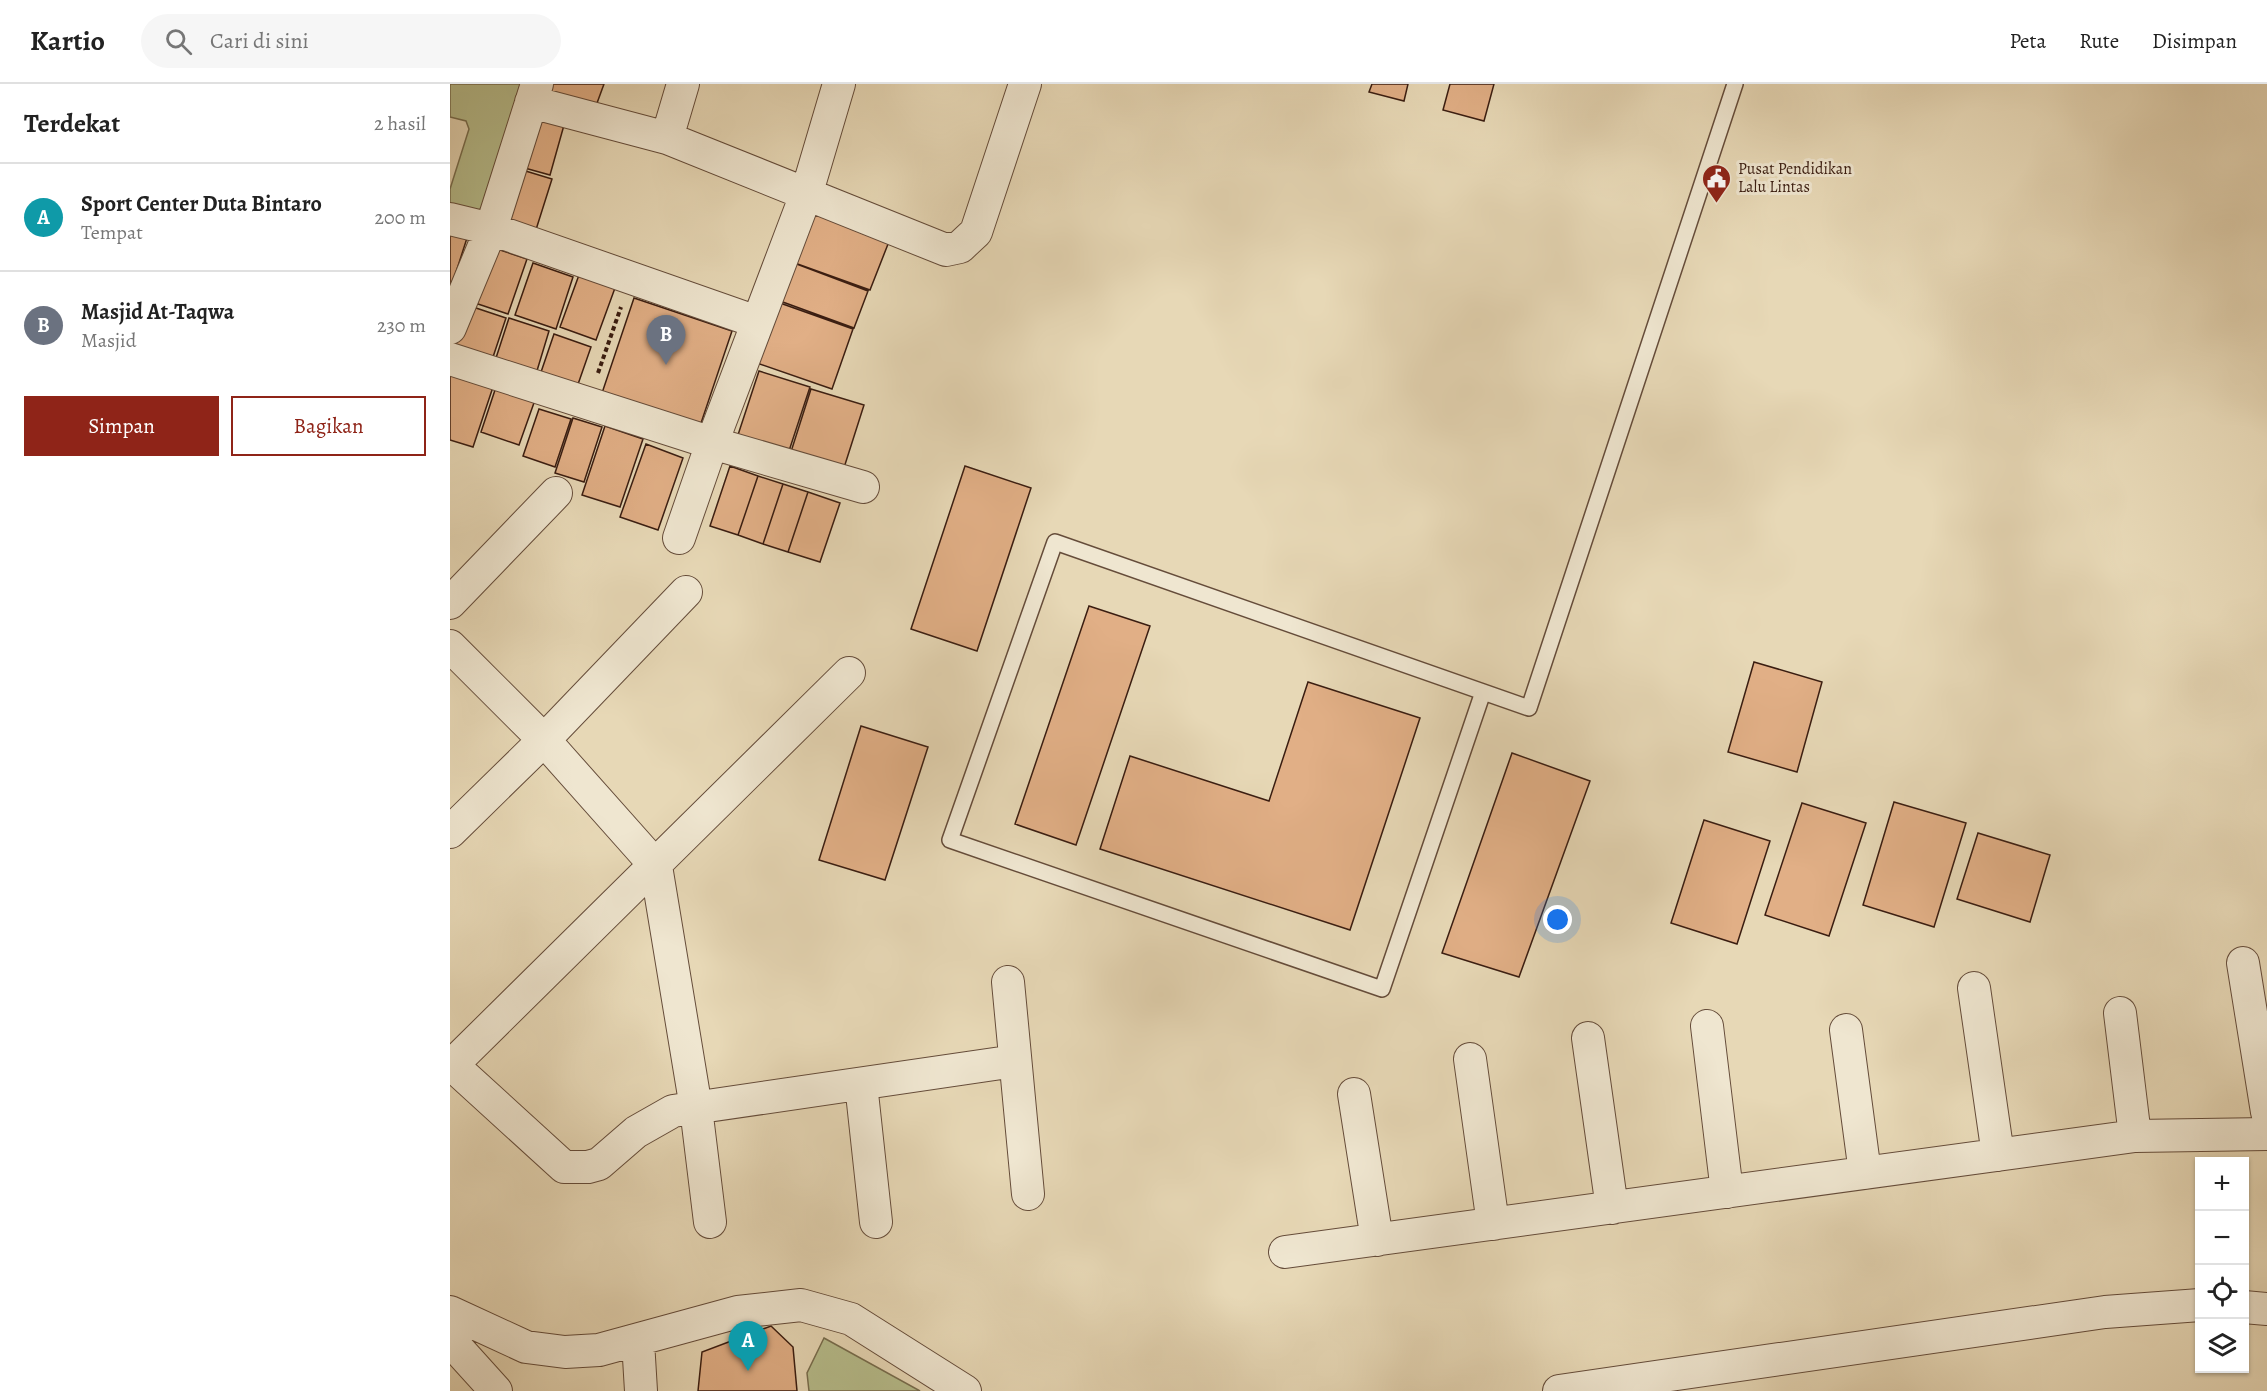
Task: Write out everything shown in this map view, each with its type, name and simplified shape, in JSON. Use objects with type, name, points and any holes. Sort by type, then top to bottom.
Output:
[{"type":"street","points":[[667,138],[683,84]]},
{"type":"street","points":[[679,538],[712,443],[807,192],[839,84]]},
{"type":"street","points":[[450,328],[491,229],[534,93],[667,138],[807,192],[946,250],[960,247],[976,232],[1025,84]]},
{"type":"street","points":[[450,219],[491,229],[757,322]]},
{"type":"street","points":[[450,359],[712,443],[863,487]]},
{"type":"street","points":[[450,603],[556,493]]},
{"type":"street","points":[[450,832],[544,740],[686,592]]},
{"type":"street","points":[[450,646],[544,740],[656,866],[696,1108],[710,1222]]},
{"type":"street","points":[[849,673],[656,866],[451,1065],[564,1167],[588,1167],[599,1164],[655,1119],[673,1111],[1015,1061]]},
{"type":"street","points":[[2243,963],[2260,1024],[2267,1112]]},
{"type":"street","points":[[1008,982],[1028,1194]]},
{"type":"street","points":[[1974,988],[1998,1155]]},
{"type":"street","points":[[2120,1013],[2135,1136]]},
{"type":"street","points":[[1707,1026],[1727,1192]]},
{"type":"street","points":[[1846,1030],[1865,1173]]},
{"type":"street","points":[[1588,1038],[1612,1208]]},
{"type":"street","points":[[1470,1059],[1493,1224]]},
{"type":"street","points":[[861,1084],[876,1222]]},
{"type":"street","points":[[1354,1094],[1377,1240]]},
{"type":"street","points":[[1285,1252],[2135,1136],[2267,1134]]},
{"type":"street","points":[[450,1312],[526,1347],[565,1352],[599,1350],[638,1341],[738,1312],[801,1305],[851,1319],[965,1391]]},
{"type":"street","points":[[1559,1391],[2105,1312],[2195,1305]]},
{"type":"street","points":[[2249,1307],[2267,1309]]},
{"type":"street","points":[[450,1340],[496,1391]]},
{"type":"street","points":[[638,1341],[641,1391]]},
{"type":"lane","points":[[1483,692],[1383,989],[950,840],[1055,542],[1529,708],[1735,84]]},
{"type":"path","points":[[587,403],[632,278]]},
{"type":"green space","points":[[450,84],[526,84],[487,217],[450,207],[450,189],[469,129],[466,121],[450,117]]},
{"type":"green space","points":[[824,1338],[920,1391],[809,1391],[807,1373]]},
{"type":"building","points":[[547,84],[604,84],[593,114],[542,97]]},
{"type":"building","points":[[1372,84],[1408,84],[1404,101],[1369,92]]},
{"type":"building","points":[[1450,84],[1494,84],[1484,121],[1443,110]]},
{"type":"building","points":[[537,109],[566,118],[550,175],[521,167]]},
{"type":"building","points":[[519,169],[552,179],[534,236],[501,225]]},
{"type":"building","points":[[811,210],[890,239],[870,290],[792,262]]},
{"type":"building","points":[[450,233],[467,238],[450,291]]},
{"type":"building","points":[[488,246],[527,259],[508,314],[469,301]]},
{"type":"building","points":[[533,263],[573,277],[556,329],[515,315]]},
{"type":"building","points":[[794,263],[868,291],[854,328],[780,301]]},
{"type":"building","points":[[579,275],[615,288],[596,340],[560,327]]},
{"type":"building","points":[[634,298],[732,331],[698,432],[600,399]]},
{"type":"building","points":[[780,303],[853,329],[832,389],[757,363]]},
{"type":"building","points":[[467,305],[506,318],[492,360],[452,347]]},
{"type":"building","points":[[509,318],[549,331],[536,374],[495,361]]},
{"type":"building","points":[[554,334],[591,347],[576,390],[539,378]]},
{"type":"building","points":[[450,370],[494,384],[473,447],[450,440]]},
{"type":"building","points":[[759,371],[810,387],[786,460],[735,444]]},
{"type":"building","points":[[496,387],[535,400],[519,445],[481,432]]},
{"type":"building","points":[[811,389],[864,405],[842,474],[789,458]]},
{"type":"building","points":[[539,409],[571,419],[555,467],[523,456]]},
{"type":"building","points":[[573,418],[602,427],[584,482],[555,473]]},
{"type":"building","points":[[605,426],[643,439],[620,507],[582,495]]},
{"type":"building","points":[[646,444],[683,458],[658,530],[620,517]]},
{"type":"building","points":[[730,466],[758,476],[738,535],[710,526]]},
{"type":"building","points":[[965,466],[1031,488],[977,651],[911,629]]},
{"type":"building","points":[[758,476],[783,484],[763,544],[738,535]]},
{"type":"building","points":[[783,484],[808,492],[788,552],[763,544]]},
{"type":"building","points":[[808,492],[840,503],[820,562],[788,552]]},
{"type":"building","points":[[1089,606],[1150,626],[1076,845],[1015,824]]},
{"type":"building","points":[[1754,662],[1822,682],[1797,772],[1728,752]]},
{"type":"building","points":[[1308,682],[1420,718],[1350,930],[1100,849],[1130,756],[1269,801]]},
{"type":"building","points":[[861,726],[928,747],[885,880],[819,860]]},
{"type":"building","points":[[1512,753],[1590,781],[1519,977],[1442,953]]},
{"type":"building","points":[[1894,802],[1966,823],[1934,927],[1863,905]]},
{"type":"building","points":[[1802,803],[1866,823],[1829,936],[1765,915]]},
{"type":"building","points":[[1704,820],[1770,841],[1737,944],[1671,923]]},
{"type":"building","points":[[1978,833],[2050,855],[2030,922],[1957,899]]},
{"type":"building","points":[[771,1326],[793,1347],[797,1391],[698,1391],[702,1352]]},
{"type":"place","name":"Pusat Pendidikan Lalu Lintas","points":[[1717,204]]},
{"type":"place","name":"Masjid At-Taqwa","points":[[666,365]]},
{"type":"place","name":"Sport Center Duta Bintaro","points":[[748,1371]]}]
